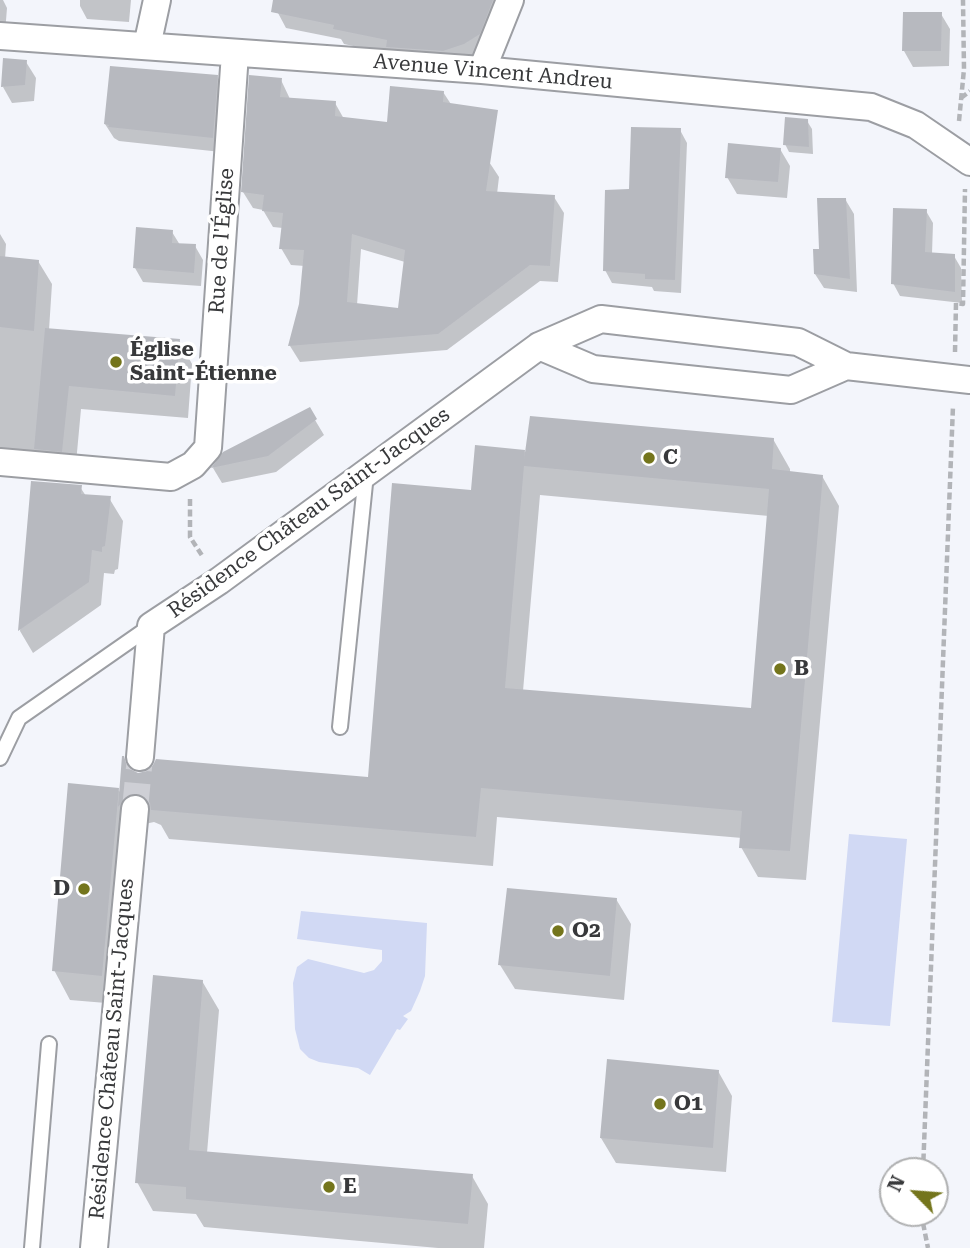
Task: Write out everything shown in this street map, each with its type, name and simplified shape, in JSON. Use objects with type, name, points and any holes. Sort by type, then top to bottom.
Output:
[{"type":"street","points":[[147,46],[157,0]]},
{"type":"street","points":[[482,70],[510,0]]},
{"type":"street","name":"Avenue Vincent Andreu","points":[[0,36],[482,70],[871,107],[916,125],[963,158]]},
{"type":"street","name":"Rue de l'Église","points":[[0,462],[171,477],[193,465],[208,448],[235,53]]},
{"type":"street","name":"Résidence Château Saint-Jacques","points":[[139,757],[151,626],[219,581],[539,346],[601,319],[798,342],[846,366],[962,379]]},
{"type":"street","points":[[539,346],[593,369],[791,390],[846,366]]},
{"type":"street","name":"Résidence Château Saint-Jacques","points":[[94,1248],[135,808]]},
{"type":"lane","points":[[340,727],[366,474]]},
{"type":"lane","points":[[0,758],[19,718],[151,626]]},
{"type":"lane","points":[[32,1248],[49,1044]]},
{"type":"path","points":[[924,1157],[962,379],[957,303],[963,304],[963,0]]},
{"type":"path","points":[[961,98],[970,90]]},
{"type":"path","points":[[190,499],[190,537]]},
{"type":"path","points":[[924,1227],[928,1248]]},
{"type":"shaded area","points":[[849,834],[907,839],[890,1026],[832,1022]]},
{"type":"shaded area","points":[[301,911],[427,923],[425,976],[420,991],[411,1011],[403,1016],[408,1019],[400,1030],[397,1029],[370,1075],[358,1068],[319,1062],[309,1058],[300,1049],[295,1029],[293,983],[297,967],[308,959],[364,973],[374,970],[382,961],[382,950],[297,939]]},
{"type":"building","points":[[273,0],[493,0],[480,34],[464,44],[443,51],[386,47],[387,40],[333,29],[334,25],[271,12]]},
{"type":"building","points":[[903,12],[942,12],[941,51],[902,51]]},
{"type":"building","points":[[3,58],[27,60],[25,85],[1,87]]},
{"type":"building","points":[[110,66],[218,75],[213,138],[108,127],[109,125],[104,124]]},
{"type":"building","points":[[249,75],[282,78],[280,97],[336,101],[335,116],[387,122],[390,86],[444,91],[443,102],[498,110],[486,191],[555,195],[550,266],[530,265],[438,334],[288,346],[299,304],[304,250],[279,249],[283,213],[262,211],[264,195],[241,192]],"holes":[[[352,234],[405,250],[398,308],[347,302]]]},
{"type":"building","points":[[785,117],[808,119],[809,147],[783,145]]},
{"type":"building","points":[[631,127],[681,128],[675,280],[645,279],[645,274],[603,271],[605,190],[629,189]]},
{"type":"building","points":[[728,143],[781,148],[778,182],[725,178]]},
{"type":"building","points":[[817,198],[846,198],[850,279],[814,274],[813,249],[819,249]]},
{"type":"building","points":[[893,208],[927,209],[925,252],[955,254],[955,292],[891,284]]},
{"type":"building","points":[[136,227],[173,230],[172,243],[196,244],[194,273],[133,268]]},
{"type":"building","points":[[0,256],[39,260],[34,331],[0,327]]},
{"type":"building","name":"Église Saint-Étienne","points":[[45,328],[180,339],[175,396],[69,386],[62,452],[34,449]]},
{"type":"building","points":[[310,407],[317,419],[268,456],[211,468],[223,452]]},
{"type":"building","points":[[530,416],[774,438],[772,469],[823,475],[790,851],[739,848],[742,811],[481,788],[476,837],[151,810],[145,797],[136,793],[128,795],[118,807],[122,756],[130,769],[138,773],[147,771],[156,759],[368,777],[392,483],[471,490],[475,445],[525,450],[524,460]],"holes":[[[524,466],[769,489],[751,708],[505,688]]]},
{"type":"building","points":[[31,481],[82,485],[81,494],[111,496],[105,546],[102,547],[102,552],[92,550],[89,582],[18,631]]},
{"type":"building","name":"D","points":[[68,783],[119,788],[102,976],[52,971]]},
{"type":"building","name":"O2","points":[[507,888],[617,898],[610,976],[498,965]]},
{"type":"building","points":[[153,975],[203,980],[189,1150],[473,1174],[468,1224],[186,1199],[186,1187],[135,1183]]},
{"type":"building","name":"O1","points":[[607,1059],[719,1070],[713,1148],[600,1138]]},
{"type":"tunnel","points":[[135,809],[140,757]]},
{"type":"place","name":"Église Saint-Étienne","points":[[116,362]]},
{"type":"place","name":"C","points":[[649,458]]},
{"type":"place","name":"B","points":[[780,669]]},
{"type":"place","name":"D","points":[[84,889]]},
{"type":"place","name":"O2","points":[[558,931]]},
{"type":"place","name":"O1","points":[[660,1104]]},
{"type":"place","name":"E","points":[[329,1187]]}]
